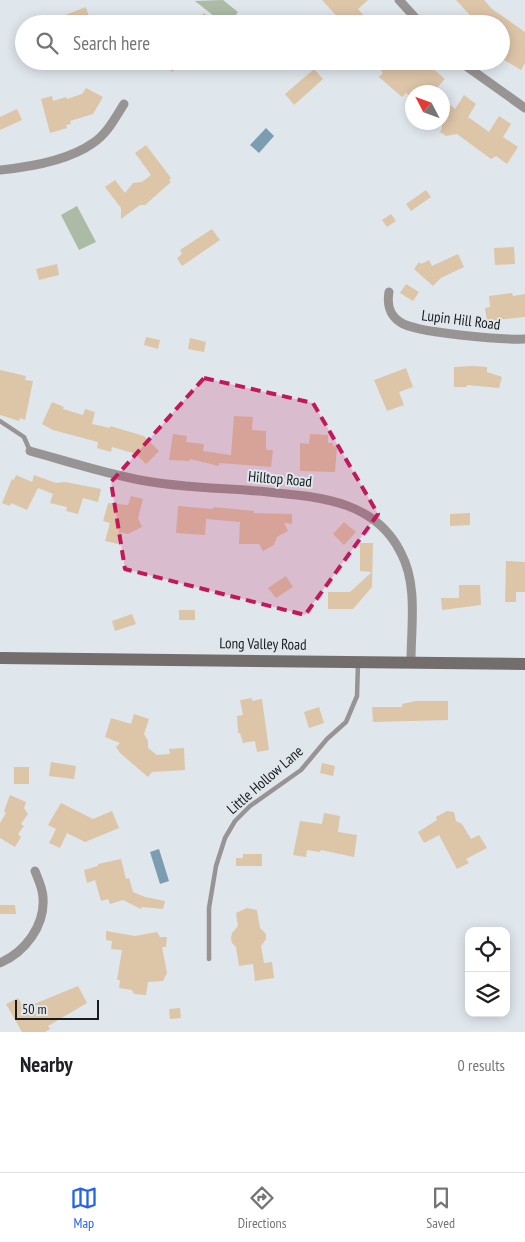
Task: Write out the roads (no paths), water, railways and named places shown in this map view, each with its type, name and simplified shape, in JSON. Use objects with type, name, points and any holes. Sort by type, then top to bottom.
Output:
[{"type":"street","points":[[399,0],[413,15]]},
{"type":"street","points":[[472,70],[525,108]]},
{"type":"street","points":[[0,170],[22,168],[80,150],[93,143],[109,127],[124,104]]},
{"type":"street","name":"Lupin Hill Road","points":[[389,292],[389,310],[398,321],[413,328],[502,340],[525,339]]},
{"type":"street","name":"Hilltop Road","points":[[30,451],[140,480],[323,497],[353,508],[375,520],[388,534],[407,566],[411,586],[411,661]]},
{"type":"street","name":"Long Valley Road","points":[[0,658],[411,661],[525,664]]},
{"type":"street","points":[[0,963],[22,950],[34,934],[42,916],[43,897],[35,871]]},
{"type":"lane","points":[[0,421],[24,437],[30,451]]},
{"type":"lane","name":"Little Hollow Lane","points":[[209,959],[209,908],[216,866],[226,838],[235,821],[250,806],[301,770],[327,739],[346,722],[357,696],[358,662]]},
{"type":"water","points":[[266,128],[274,136],[259,153],[250,145]]},
{"type":"water","points":[[159,849],[169,881],[160,884],[150,852]]}]
